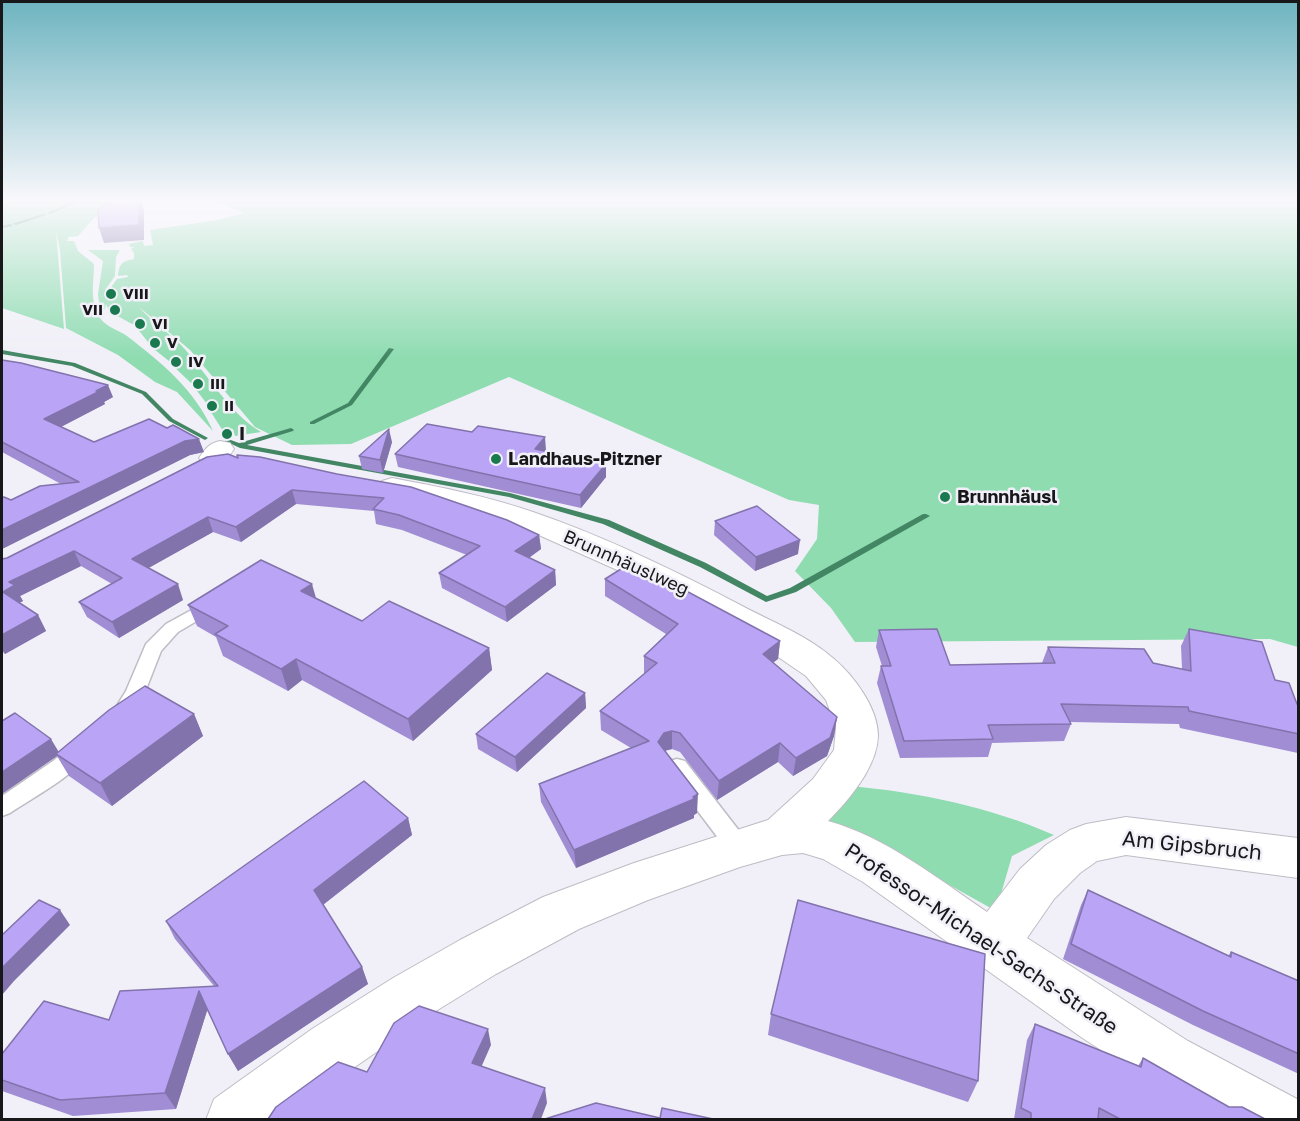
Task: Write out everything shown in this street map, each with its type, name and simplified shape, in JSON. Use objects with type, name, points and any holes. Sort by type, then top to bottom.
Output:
[{"type":"street","name":"Brunnhäuslweg","points":[[358,480],[489,508],[593,546],[666,579],[750,625],[819,667],[843,696],[856,724],[854,753],[843,772],[799,823],[760,842]]},
{"type":"street","name":"Professor-Michael-Sachs-Straße","points":[[235,1119],[332,1049],[412,996],[478,957],[561,914],[634,884],[760,842],[803,834],[837,843],[880,867],[1168,1062],[1276,1119]]},
{"type":"street","name":"Am Gipsbruch","points":[[990,942],[1005,928],[1037,884],[1063,859],[1086,844],[1126,836],[1297,861]]},
{"type":"lane","points":[[2,807],[61,766],[122,714],[135,692],[153,648],[172,628],[206,608]]},
{"type":"lane","points":[[670,759],[760,842]]},
{"type":"green space","points":[[2,253],[58,253],[64,329],[2,308]]},
{"type":"green space","points":[[60,253],[81,253],[94,264],[93,298],[100,318],[140,346],[176,378],[197,403],[213,431],[177,392],[155,382],[118,355],[66,328]]},
{"type":"green space","points":[[93,253],[118,253],[115,276],[105,290],[107,297],[116,295],[115,292],[107,293],[117,279],[128,277],[127,275],[118,276],[122,264],[134,259],[134,253],[1298,253],[1298,647],[1270,639],[855,642],[831,608],[795,571],[817,539],[819,505],[789,500],[509,377],[351,444],[292,445],[255,427],[190,350],[139,307],[181,345],[238,414],[261,432],[235,436],[233,429],[223,431],[209,409],[219,407],[217,402],[207,404],[194,387],[204,385],[203,380],[191,383],[172,365],[181,363],[180,359],[169,361],[150,346],[160,344],[159,341],[148,342],[136,327],[145,325],[144,322],[132,324],[112,313],[120,311],[120,308],[109,310],[106,304],[105,309],[100,311],[98,294],[103,261]]},
{"type":"green space","points":[[849,786],[902,792],[954,802],[1005,816],[1054,835],[1012,856],[996,911],[858,834],[821,822]]},
{"type":"building","points":[[2,360],[108,385],[44,419],[94,442],[149,419],[167,428],[173,425],[199,439],[185,441],[2,530],[2,498],[11,500],[40,486],[79,482],[2,442]]},
{"type":"building","points":[[427,424],[472,432],[478,426],[545,437],[535,449],[606,464],[580,495],[395,454]]},
{"type":"building","points":[[389,429],[380,460],[359,456]]},
{"type":"building","points":[[228,454],[238,458],[237,455],[260,457],[411,487],[507,520],[539,535],[515,551],[555,570],[505,607],[439,573],[480,546],[399,515],[373,509],[384,498],[292,490],[236,527],[208,517],[132,559],[178,584],[112,622],[79,602],[122,578],[74,551],[9,582],[15,585],[3,592],[38,615],[2,635],[2,559],[207,457]]},
{"type":"building","points":[[757,506],[800,540],[756,557],[715,521]]},
{"type":"building","points":[[261,560],[312,584],[301,591],[362,621],[389,601],[489,648],[408,719],[296,659],[281,669],[215,634],[228,626],[188,605]]},
{"type":"building","points":[[632,562],[780,641],[763,654],[837,717],[830,738],[796,758],[780,743],[719,781],[680,733],[672,731],[664,733],[658,742],[698,794],[693,797],[694,799],[574,850],[539,784],[649,741],[600,711],[657,663],[644,656],[678,624],[605,579]]},
{"type":"building","points":[[937,629],[950,665],[1055,663],[1048,647],[1144,649],[1153,663],[1191,671],[1189,629],[1262,642],[1275,680],[1289,683],[1299,705],[1299,734],[1189,711],[1188,707],[1061,704],[1071,724],[988,725],[993,739],[904,741],[881,666],[891,666],[879,630]]},
{"type":"building","points":[[547,673],[585,693],[515,757],[476,734]]},
{"type":"building","points":[[145,686],[194,714],[100,783],[56,754],[109,710]]},
{"type":"building","points":[[15,713],[51,739],[2,772],[2,721]]},
{"type":"building","points":[[364,781],[408,818],[314,890],[362,967],[228,1054],[199,991],[165,1093],[60,1100],[2,1080],[2,1054],[44,1001],[109,1020],[120,991],[218,986],[166,921]]},
{"type":"building","points":[[1088,890],[1231,957],[1231,952],[1299,981],[1299,1054],[1203,1011],[1071,944]]},
{"type":"building","points":[[39,900],[60,910],[2,968],[2,935]]},
{"type":"building","points":[[798,900],[985,954],[978,1081],[771,1014]]},
{"type":"building","points":[[419,1006],[488,1029],[472,1063],[545,1088],[532,1119],[268,1119],[276,1107],[338,1062],[367,1072],[394,1023]]},
{"type":"building","points":[[1035,1024],[1141,1067],[1143,1058],[1229,1107],[1242,1107],[1265,1119],[1120,1119],[1099,1108],[1098,1119],[1031,1119],[1031,1113],[1021,1108]]},
{"type":"building","points":[[596,1103],[660,1118],[662,1108],[713,1119],[545,1119]]},
{"type":"waterway","points":[[312,423],[350,404],[391,349]]},
{"type":"waterway","points":[[2,352],[73,364],[144,393],[171,420],[205,438]]},
{"type":"waterway","points":[[240,445],[291,430]]},
{"type":"waterway","points":[[228,441],[240,446],[510,495],[606,522],[703,565],[766,599],[793,590],[926,516]]},
{"type":"place","name":"VIII","points":[[111,294]]},
{"type":"place","name":"VII","points":[[115,310]]},
{"type":"place","name":"VI","points":[[140,324]]},
{"type":"place","name":"V","points":[[155,343]]},
{"type":"place","name":"IV","points":[[176,362]]},
{"type":"place","name":"III","points":[[198,384]]},
{"type":"place","name":"II","points":[[212,406]]},
{"type":"place","name":"I","points":[[227,434]]},
{"type":"place","name":"Landhaus-Pitzner","points":[[496,459]]},
{"type":"place","name":"Brunnhäusl","points":[[945,497]]}]
